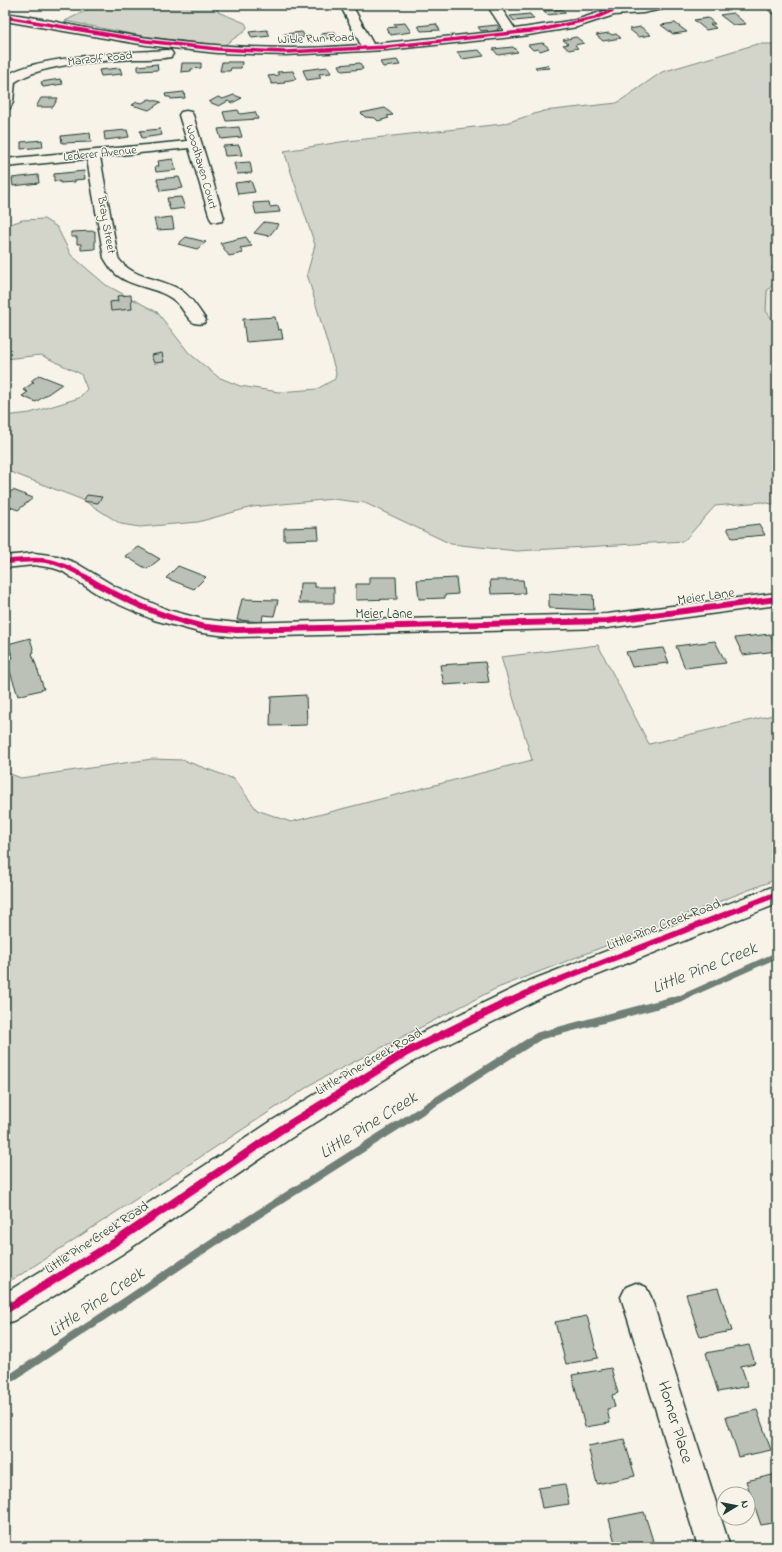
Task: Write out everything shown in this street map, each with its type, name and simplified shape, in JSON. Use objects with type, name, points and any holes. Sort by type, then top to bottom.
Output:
[{"type":"street","points":[[346,5],[369,48]]},
{"type":"street","points":[[493,5],[512,33]]},
{"type":"street","name":"Wible Run Road","points":[[5,18],[30,15],[122,38],[218,49],[290,52],[369,48],[512,33],[582,21],[614,12],[625,5]]},
{"type":"street","points":[[614,12],[643,10],[668,5]]},
{"type":"street","name":"Marzolf Road","points":[[5,105],[8,97],[8,84],[10,81],[18,75],[35,68],[112,57],[205,52],[218,49]]},
{"type":"street","name":"Woodhaven Court","points":[[186,115],[217,218]]},
{"type":"street","name":"Lederer Avenue","points":[[5,163],[194,144]]},
{"type":"street","name":"Bray Street","points":[[93,155],[111,258],[114,264],[130,277],[159,285],[177,294],[198,320]]},
{"type":"street","name":"Meier Lane","points":[[5,562],[34,559],[57,562],[69,567],[109,592],[161,615],[202,626],[237,630],[607,621],[777,599]]},
{"type":"street","name":"Little Pine Creek Road","points":[[5,1310],[112,1244],[282,1129],[406,1053],[468,1020],[538,988],[777,894]]},
{"type":"street","name":"Homer Place","points":[[636,1297],[714,1547]]},
{"type":"shaded area","points":[[97,5],[217,5],[218,12],[245,23],[247,27],[245,31],[223,46],[142,36],[65,21]]},
{"type":"shaded area","points":[[757,44],[777,44],[777,280],[767,291],[766,311],[777,326],[777,505],[762,502],[715,506],[684,541],[517,551],[451,544],[365,503],[333,499],[252,507],[198,522],[140,527],[121,524],[83,500],[5,470],[5,416],[30,413],[79,398],[87,389],[81,374],[41,355],[5,359],[5,226],[22,220],[44,219],[57,227],[71,255],[106,285],[157,312],[189,353],[218,377],[240,386],[279,392],[317,389],[335,379],[336,373],[307,274],[315,245],[284,151],[347,141],[502,124],[544,111],[617,103],[662,72]]},
{"type":"shaded area","points":[[777,280],[777,326],[766,311],[767,291]]},
{"type":"shaded area","points":[[598,645],[649,744],[777,714],[777,879],[495,989],[315,1082],[17,1277],[5,1283],[5,772],[21,778],[152,759],[183,760],[234,779],[257,810],[291,822],[532,760],[501,657]]},
{"type":"building","points":[[299,5],[320,5],[322,9],[302,11]]},
{"type":"building","points":[[777,6],[777,13],[772,14],[766,7]]},
{"type":"building","points":[[562,9],[566,13],[547,15],[543,11]]},
{"type":"building","points":[[733,13],[746,24],[733,25],[720,15]]},
{"type":"building","points":[[530,14],[534,19],[514,21],[510,16]]},
{"type":"building","points":[[708,18],[715,24],[710,24],[716,28],[706,30],[694,20]]},
{"type":"building","points":[[405,23],[411,32],[391,35],[386,28],[396,27],[394,24]]},
{"type":"building","points":[[675,23],[687,32],[673,34],[661,25]]},
{"type":"building","points":[[436,24],[440,30],[421,31],[418,26]]},
{"type":"building","points":[[497,25],[500,29],[497,29],[498,31],[489,32],[487,30],[481,31],[478,27]]},
{"type":"building","points":[[641,27],[651,35],[639,37],[629,29]]},
{"type":"building","points":[[267,30],[270,36],[252,38],[249,32]]},
{"type":"building","points":[[302,32],[305,37],[287,39],[284,34]]},
{"type":"building","points":[[335,32],[337,38],[323,39],[321,34]]},
{"type":"building","points":[[609,33],[612,35],[616,34],[621,38],[603,41],[596,35]]},
{"type":"building","points":[[576,37],[584,43],[575,45],[578,48],[569,50],[563,45],[568,44],[563,40]]},
{"type":"building","points":[[543,43],[549,48],[540,51],[538,49],[533,50],[528,45]]},
{"type":"building","points":[[513,47],[518,52],[498,55],[493,49]]},
{"type":"building","points":[[479,50],[484,56],[462,59],[457,52]]},
{"type":"building","points":[[397,60],[400,65],[383,67],[380,62]]},
{"type":"building","points":[[222,62],[242,62],[241,68],[231,68],[230,71],[220,71]]},
{"type":"building","points":[[182,63],[201,63],[201,68],[181,72]]},
{"type":"building","points":[[360,63],[363,69],[342,71],[339,65]]},
{"type":"building","points":[[157,64],[158,70],[138,71],[138,66]]},
{"type":"building","points":[[547,65],[550,68],[537,69],[535,67]]},
{"type":"building","points":[[328,67],[331,73],[319,74],[321,78],[307,80],[303,70]]},
{"type":"building","points":[[120,68],[122,74],[101,76],[99,70]]},
{"type":"building","points":[[293,71],[296,79],[284,81],[285,83],[272,84],[268,76],[279,75],[277,72]]},
{"type":"building","points":[[60,79],[63,84],[43,87],[41,82]]},
{"type":"building","points":[[184,92],[185,98],[171,99],[170,97],[166,97],[165,94]]},
{"type":"building","points":[[234,95],[242,98],[232,103],[228,101],[219,106],[209,102],[218,97],[223,99]]},
{"type":"building","points":[[41,98],[58,98],[53,107],[36,107]]},
{"type":"building","points":[[149,99],[161,102],[149,110],[132,105],[137,102],[142,103]]},
{"type":"building","points":[[385,108],[393,115],[387,116],[389,118],[378,121],[375,118],[365,117],[361,113]]},
{"type":"building","points":[[238,110],[240,114],[255,112],[258,119],[226,121],[223,112]]},
{"type":"building","points":[[239,127],[242,137],[221,139],[218,129]]},
{"type":"building","points":[[160,129],[162,135],[142,138],[140,131]]},
{"type":"building","points":[[127,130],[129,137],[105,140],[104,132]]},
{"type":"building","points":[[90,133],[91,142],[62,143],[61,136]]},
{"type":"building","points":[[42,140],[43,147],[21,149],[21,142]]},
{"type":"building","points":[[239,145],[242,155],[225,156],[223,146]]},
{"type":"building","points":[[173,159],[176,170],[156,172],[155,166],[159,166],[158,161]]},
{"type":"building","points":[[250,162],[252,173],[237,174],[234,163]]},
{"type":"building","points":[[84,171],[85,179],[75,180],[75,182],[60,183],[60,181],[54,181],[54,174]]},
{"type":"building","points":[[38,175],[39,183],[13,186],[12,178]]},
{"type":"building","points":[[179,177],[183,188],[160,191],[157,179]]},
{"type":"building","points":[[251,181],[255,192],[238,194],[235,183]]},
{"type":"building","points":[[181,197],[185,208],[170,210],[167,198]]},
{"type":"building","points":[[269,202],[270,207],[278,206],[280,212],[256,214],[253,203]]},
{"type":"building","points":[[172,217],[174,229],[157,230],[154,219]]},
{"type":"building","points":[[264,222],[279,224],[269,236],[254,233]]},
{"type":"building","points":[[95,231],[95,249],[81,250],[81,244],[77,244],[77,237],[71,237],[71,232]]},
{"type":"building","points":[[186,237],[206,242],[197,249],[178,244]]},
{"type":"building","points":[[246,237],[252,246],[240,248],[243,253],[229,256],[220,243]]},
{"type":"building","points":[[131,295],[132,309],[111,311],[110,302],[118,301],[117,296]]},
{"type":"building","points":[[275,317],[278,330],[281,329],[283,339],[246,342],[243,319]]},
{"type":"building","points":[[162,353],[164,362],[154,363],[151,355]]},
{"type":"building","points":[[39,375],[62,384],[36,402],[22,396],[28,392],[23,390],[34,382],[31,381]]},
{"type":"building","points":[[13,490],[33,498],[18,510],[5,505],[5,496]]},
{"type":"building","points":[[87,495],[102,497],[98,503],[83,501]]},
{"type":"building","points":[[759,524],[765,535],[732,538],[727,528]]},
{"type":"building","points":[[318,527],[319,539],[284,540],[284,528]]},
{"type":"building","points":[[139,547],[160,559],[147,569],[125,556]]},
{"type":"building","points":[[178,566],[206,577],[194,589],[166,578]]},
{"type":"building","points":[[369,577],[396,577],[397,599],[356,600],[356,584],[369,584]]},
{"type":"building","points":[[456,578],[458,594],[445,595],[445,598],[419,599],[417,580]]},
{"type":"building","points":[[490,580],[523,580],[525,593],[491,594]]},
{"type":"building","points":[[300,583],[315,583],[315,587],[334,587],[334,603],[299,603]]},
{"type":"building","points":[[562,593],[593,595],[594,610],[549,608],[549,594],[562,595]]},
{"type":"building","points":[[242,599],[278,600],[274,616],[263,615],[262,622],[237,620]]},
{"type":"building","points":[[770,634],[777,651],[743,655],[735,638]]},
{"type":"building","points":[[30,638],[34,652],[32,653],[44,689],[18,696],[6,659],[13,658],[8,644]]},
{"type":"building","points":[[715,641],[726,663],[685,668],[676,646]]},
{"type":"building","points":[[663,648],[669,663],[632,667],[626,652]]},
{"type":"building","points":[[485,662],[489,682],[444,685],[440,665]]},
{"type":"building","points":[[306,695],[307,725],[270,726],[271,697]]},
{"type":"building","points":[[718,1288],[732,1331],[700,1337],[686,1294]]},
{"type":"building","points":[[587,1316],[598,1358],[566,1364],[555,1322]]},
{"type":"building","points":[[749,1345],[755,1363],[741,1366],[748,1386],[718,1392],[706,1353]]},
{"type":"building","points":[[611,1368],[618,1393],[612,1395],[615,1407],[607,1409],[610,1423],[585,1427],[572,1375]]},
{"type":"building","points":[[757,1410],[771,1450],[739,1457],[726,1417]]},
{"type":"building","points":[[624,1439],[635,1476],[597,1484],[588,1446]]},
{"type":"building","points":[[777,1474],[777,1522],[761,1525],[756,1510],[756,1486],[748,1486],[746,1481]]},
{"type":"building","points":[[565,1484],[569,1504],[542,1508],[538,1488]]},
{"type":"building","points":[[644,1512],[654,1544],[642,1547],[616,1547],[609,1519]]},
{"type":"waterway","name":"Little Pine Creek","points":[[777,266],[774,267],[777,300]]},
{"type":"waterway","name":"Little Pine Creek","points":[[668,1002],[679,999],[777,955]]},
{"type":"waterway","name":"Little Pine Creek","points":[[5,1382],[216,1241],[539,1036],[671,1001]]},
{"type":"cycle path","points":[[5,17],[43,22],[104,35],[146,41],[217,49],[285,52],[386,47],[540,30],[595,18],[625,5]]},
{"type":"cycle path","points":[[5,562],[34,559],[57,562],[69,567],[109,592],[161,615],[202,626],[237,630],[607,621],[777,599]]},
{"type":"cycle path","points":[[5,1310],[112,1244],[282,1129],[405,1053],[538,988],[777,894]]}]
